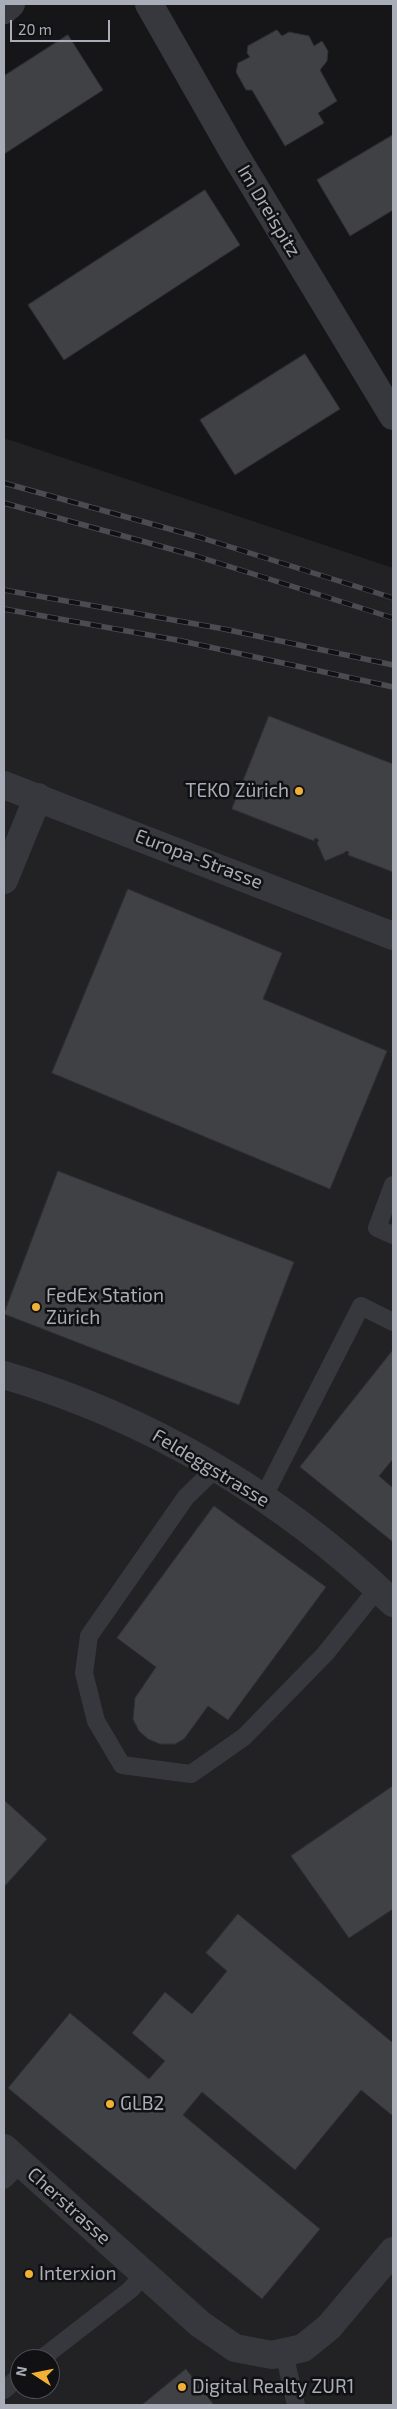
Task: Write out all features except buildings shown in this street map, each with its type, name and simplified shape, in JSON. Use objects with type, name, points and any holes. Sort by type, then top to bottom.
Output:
[{"type":"street","points":[[4,10],[11,4]]},
{"type":"street","name":"Im Dreispitz","points":[[148,4],[234,153],[393,416]]},
{"type":"street","name":"Europa-Strasse","points":[[4,785],[393,936]]},
{"type":"street","points":[[4,880],[38,797]]},
{"type":"street","name":"Feldeggstrasse","points":[[4,1375],[33,1384],[139,1425],[217,1467],[308,1529],[386,1595]]},
{"type":"street","name":"Cherstrasse","points":[[10,2164],[145,2274],[200,2324],[235,2348],[272,2355],[284,2353]]},
{"type":"street","points":[[284,2353],[303,2348],[329,2327],[393,2251]]},
{"type":"lane","points":[[393,1186],[377,1228],[393,1235]]},
{"type":"lane","points":[[263,1498],[361,1306],[393,1322]]},
{"type":"lane","points":[[217,1467],[186,1497],[89,1636],[84,1674],[96,1721],[122,1765],[191,1774],[244,1737],[386,1595]]},
{"type":"lane","points":[[54,2349],[130,2290],[145,2274]]},
{"type":"lane","points":[[284,2353],[296,2405]]},
{"type":"shaded area","points":[[4,438],[393,568],[393,2405],[4,2405]]},
{"type":"railway","points":[[4,483],[202,538],[393,598]]},
{"type":"railway","points":[[4,503],[196,556],[393,618]]},
{"type":"railway","points":[[4,590],[224,629],[393,665]]},
{"type":"railway","points":[[4,609],[177,640],[393,687]]},
{"type":"place","name":"TEKO Zürich","points":[[299,791]]},
{"type":"place","name":"FedEx Station Zürich","points":[[36,1307]]},
{"type":"place","name":"GLB2","points":[[110,2104]]},
{"type":"place","name":"Interxion","points":[[29,2274]]},
{"type":"place","name":"Digital Realty ZUR1","points":[[182,2387]]}]
